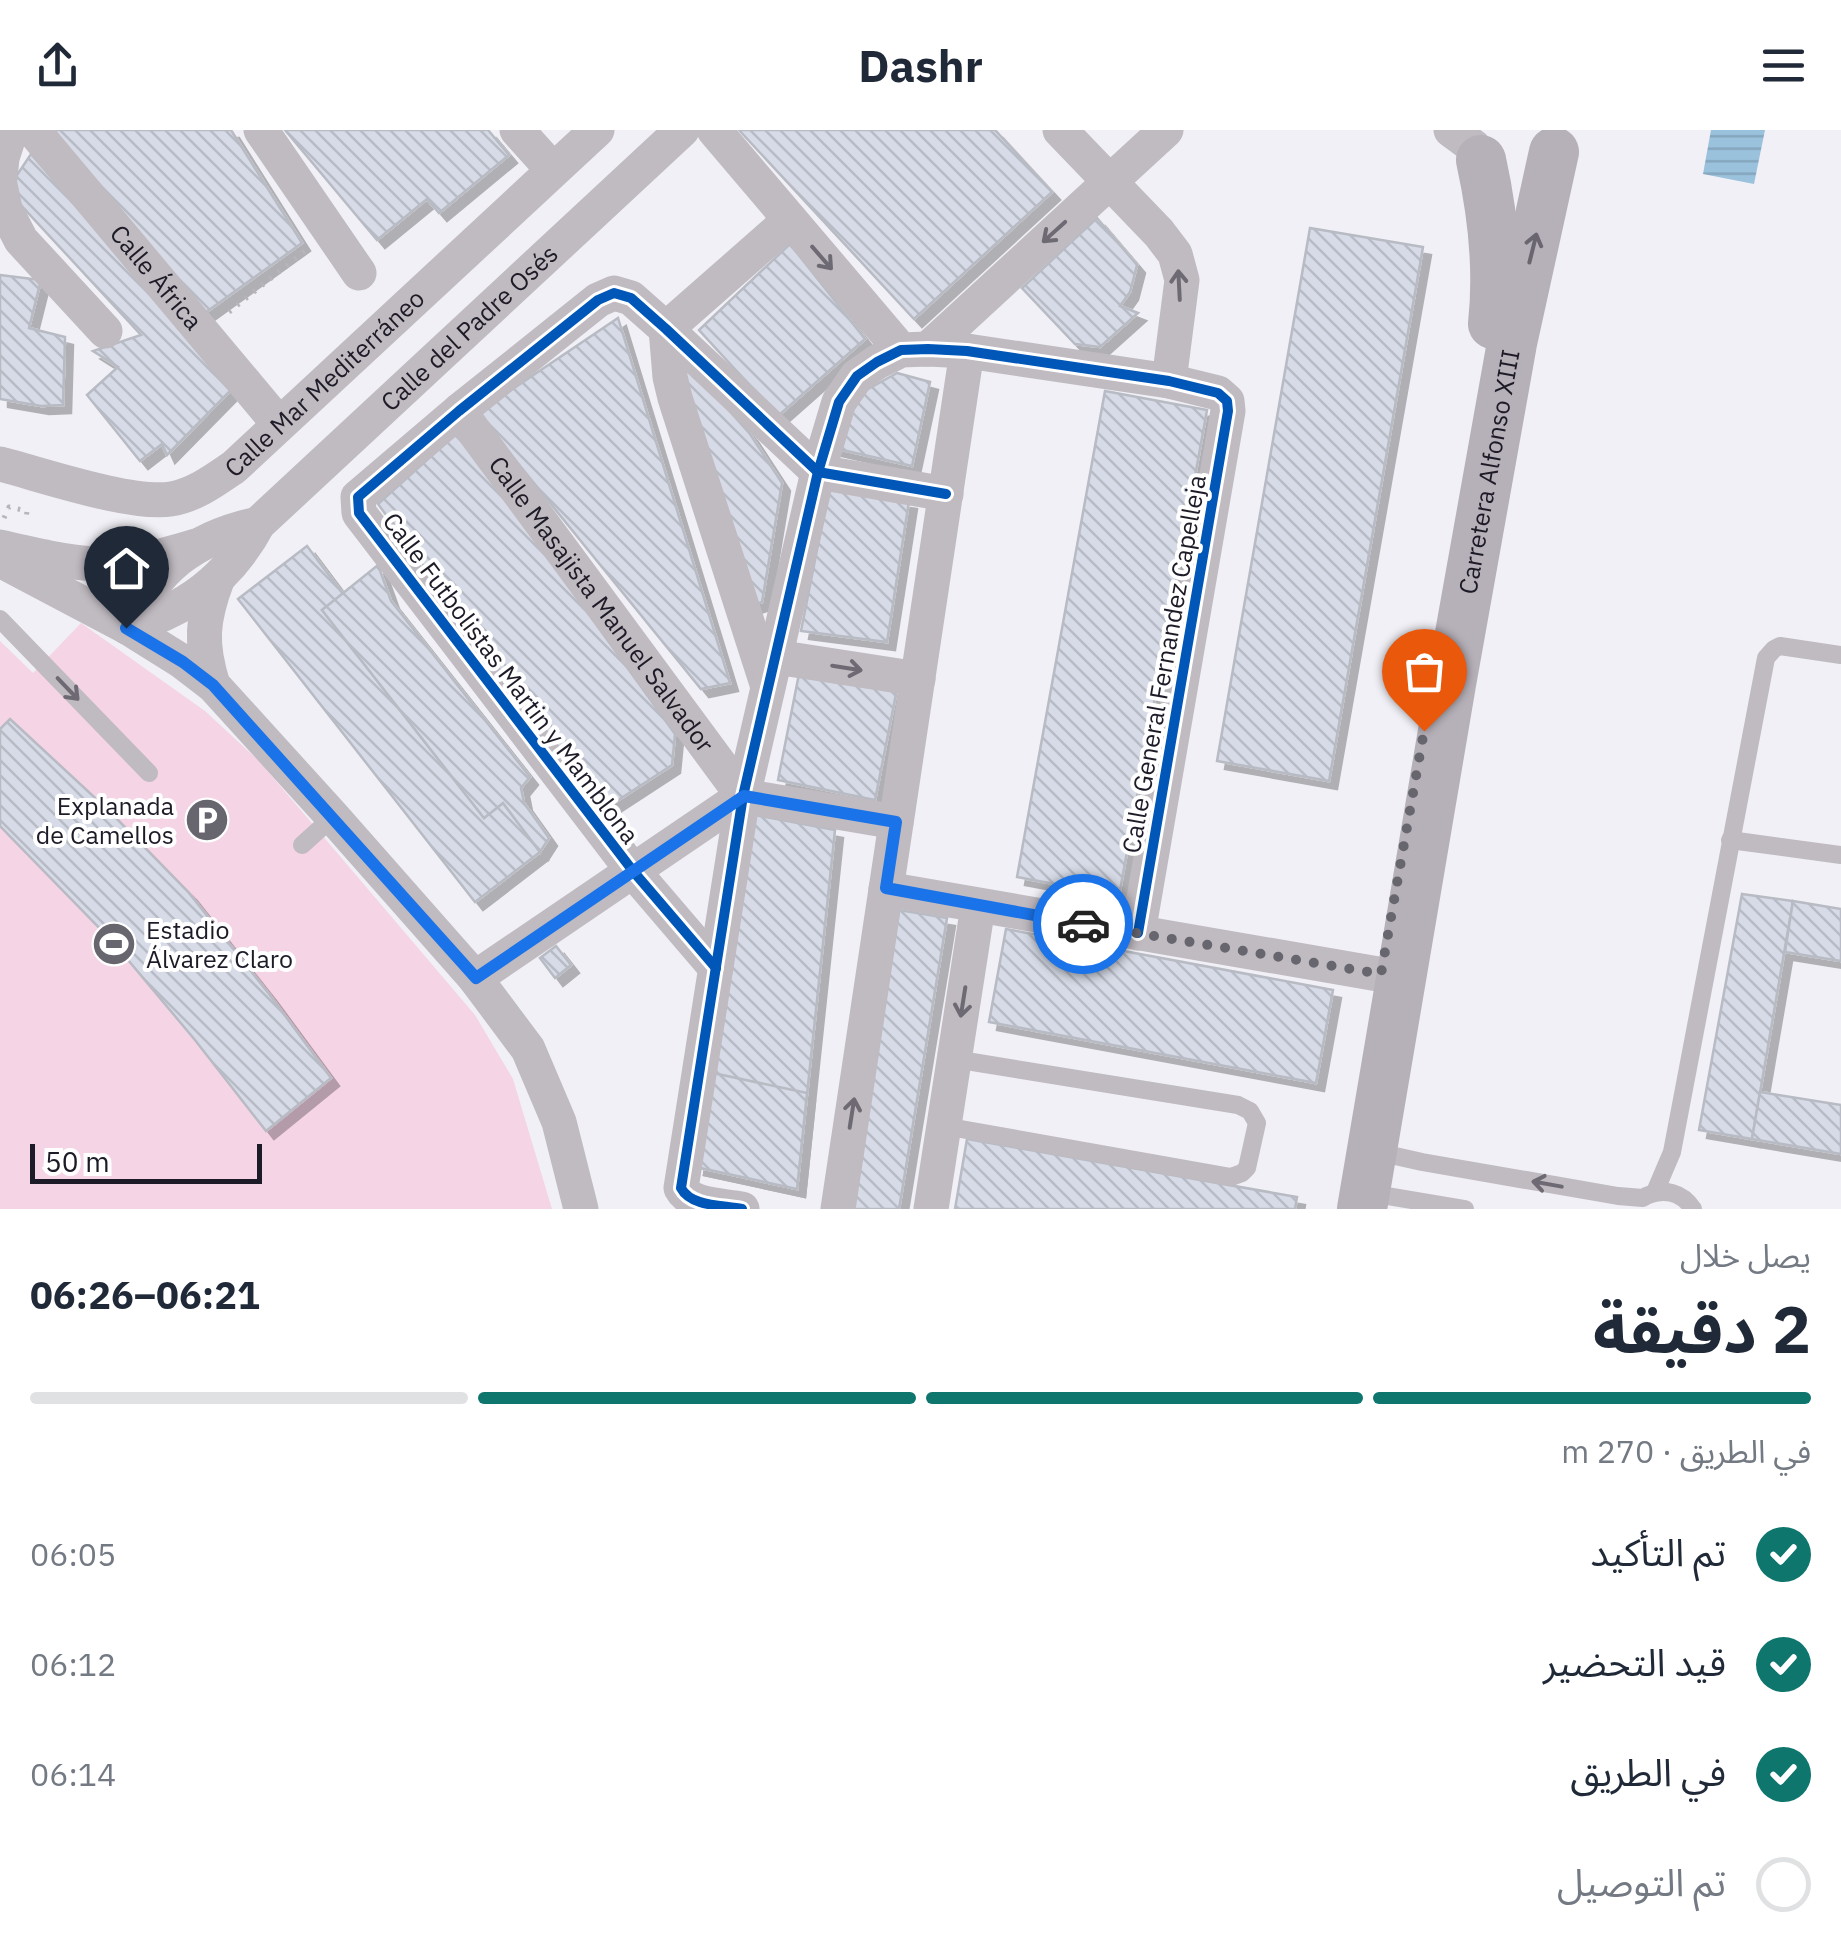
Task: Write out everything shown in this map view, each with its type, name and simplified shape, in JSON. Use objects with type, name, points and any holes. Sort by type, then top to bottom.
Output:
[{"type":"street","points":[[11,130],[2,158],[4,209],[21,240],[105,331]]},
{"type":"street","name":"Calle África","points":[[33,130],[279,424]]},
{"type":"street","points":[[260,130],[359,273]]},
{"type":"street","points":[[517,130],[553,170]]},
{"type":"street","name":"Calle Mar Mediterráneo","points":[[0,464],[113,494],[148,499],[172,499],[200,489],[234,467],[597,130]]},
{"type":"street","name":"Calle del Padre Osés","points":[[126,628],[175,610],[216,580],[240,554],[258,524],[682,130]]},
{"type":"street","points":[[714,130],[790,220],[914,349],[967,351],[1169,381],[1182,280],[1174,254],[1159,232],[1060,130]]},
{"type":"street","points":[[742,1209],[691,1200],[682,1188],[744,796],[818,472],[839,402],[857,376],[876,362],[914,349],[1000,282],[1166,130]]},
{"type":"street","points":[[1469,142],[1491,168],[1508,173],[1526,172],[1542,165],[1560,137]]},
{"type":"street","name":"Carretera Alfonso XIII","points":[[1360,1190],[1391,976],[1512,343],[1560,137]]},
{"type":"street","name":"Carretera Alfonso XIII","points":[[1360,1190],[1493,318],[1494,235],[1469,142]]},
{"type":"street","points":[[666,328],[790,220]]},
{"type":"street","points":[[458,411],[606,294],[614,293],[631,298],[666,328],[818,472],[946,494]]},
{"type":"street","points":[[666,328],[674,398],[772,673]]},
{"type":"street","points":[[838,1209],[967,351]]},
{"type":"street","name":"Calle General Fernandez Capelleja","points":[[1138,933],[1228,412],[1227,401],[1218,393],[1169,381]]},
{"type":"street","name":"Calle Futbolistas Martin y Mamblona","points":[[458,411],[362,492],[356,502],[359,513],[633,871],[716,968]]},
{"type":"street","name":"Calle Masajista Manuel Salvador","points":[[458,411],[744,796]]},
{"type":"street","name":"Calle del Padre Osés","points":[[0,547],[94,564],[123,564],[159,557],[258,524]]},
{"type":"street","name":"Calle del Padre Osés","points":[[126,628],[162,573],[196,546]]},
{"type":"street","points":[[0,560],[126,628],[213,685],[333,817],[476,978],[528,1049],[559,1122],[581,1209]]},
{"type":"street","name":"Calle del Padre Osés","points":[[213,685],[205,660],[203,632],[216,580]]},
{"type":"street","points":[[772,673],[918,679]]},
{"type":"street","points":[[476,978],[744,796],[896,822]]},
{"type":"street","points":[[886,888],[1391,976]]},
{"type":"street","points":[[930,1209],[978,906]]},
{"type":"lane","points":[[0,619],[150,773]]},
{"type":"lane","points":[[1644,1200],[1672,1152],[1766,658],[1780,646],[1841,654]]},
{"type":"lane","points":[[302,845],[333,817]]},
{"type":"lane","points":[[1730,840],[1841,855]]},
{"type":"lane","points":[[944,1126],[1231,1177],[1247,1168],[1257,1122],[1250,1111],[1238,1106],[954,1059]]},
{"type":"lane","points":[[1672,1152],[1687,1203]]},
{"type":"lane","points":[[1360,1190],[1422,1162],[1644,1200],[1668,1192],[1687,1203]]},
{"type":"lane","points":[[1360,1190],[1465,1209]]},
{"type":"path","points":[[204,333],[330,230]]},
{"type":"shaded area","points":[[81,623],[205,711],[259,761],[475,1015],[513,1079],[552,1209],[0,1209],[0,641],[33,673]]},
{"type":"water","points":[[1711,130],[1765,130],[1754,184],[1703,174]]},
{"type":"building","points":[[41,130],[231,130],[302,243],[202,315]]},
{"type":"building","points":[[285,130],[488,130],[509,155],[439,213],[427,199],[377,240]]},
{"type":"building","points":[[739,130],[995,130],[1052,192],[914,319]]},
{"type":"building","points":[[31,154],[233,388],[167,455],[162,444],[140,461],[87,395],[118,367],[93,351],[141,335],[7,190]]},
{"type":"building","points":[[1097,218],[1137,265],[1130,292],[1120,306],[1138,313],[1100,347],[1075,344],[1022,288]]},
{"type":"building","points":[[1310,228],[1423,247],[1329,781],[1217,761]]},
{"type":"building","points":[[790,244],[865,339],[778,416],[699,330]]},
{"type":"building","points":[[0,275],[41,280],[29,328],[65,337],[63,405],[41,406],[0,399]]},
{"type":"building","points":[[618,318],[730,683],[701,689],[477,413]]},
{"type":"building","points":[[692,369],[750,434],[782,483],[762,602],[747,607],[683,370]]},
{"type":"building","points":[[897,373],[930,382],[912,466],[834,448],[843,403]]},
{"type":"building","points":[[1105,391],[1207,410],[1119,896],[1017,877]]},
{"type":"building","points":[[458,432],[675,734],[672,765],[603,810],[378,504]]},
{"type":"building","points":[[829,489],[909,501],[887,642],[801,631]]},
{"type":"building","points":[[307,546],[343,594],[322,610],[484,818],[503,803],[540,852],[475,902],[238,599]]},
{"type":"building","points":[[378,565],[391,601],[530,777],[521,788],[524,803],[549,838],[540,852],[503,803],[484,818],[322,610]]},
{"type":"building","points":[[800,669],[897,689],[875,800],[778,780]]},
{"type":"building","points":[[10,719],[107,809],[189,893],[331,1078],[266,1131],[113,942],[0,826],[0,729]]},
{"type":"building","points":[[755,815],[835,830],[797,1189],[696,1167]]},
{"type":"building","points":[[1742,894],[1793,901],[1752,1139],[1699,1130]]},
{"type":"building","points":[[1793,901],[1841,909],[1841,961],[1785,952]]},
{"type":"building","points":[[899,910],[947,918],[899,1209],[849,1209]]},
{"type":"building","points":[[1006,929],[1333,990],[1316,1083],[989,1022]]},
{"type":"building","points":[[556,946],[571,965],[555,978],[540,958]]},
{"type":"building","points":[[713,1073],[807,1093],[797,1189],[696,1167]]},
{"type":"building","points":[[1760,1092],[1841,1105],[1841,1154],[1752,1139]]},
{"type":"building","points":[[967,1139],[1297,1197],[1295,1209],[955,1209]]},
{"type":"cycle path","points":[[716,968],[633,871],[359,513],[358,497],[598,300],[614,293],[631,298],[818,472],[946,494]]},
{"type":"cycle path","points":[[742,1209],[700,1202],[681,1188],[743,796],[818,472],[839,402],[857,376],[901,350],[967,351],[1169,381],[1218,393],[1227,401],[1138,933]]},
{"type":"way so far","points":[[1083,924],[1381,974],[1424,731]]},
{"type":"place","name":"Explanada de Camellos","points":[[207,820]]},
{"type":"place","name":"Estadio Álvarez Claro","points":[[114,944]]},
{"type":"route","points":[[126,628],[213,685],[476,978],[744,796],[896,822],[886,888],[1083,924]]}]
